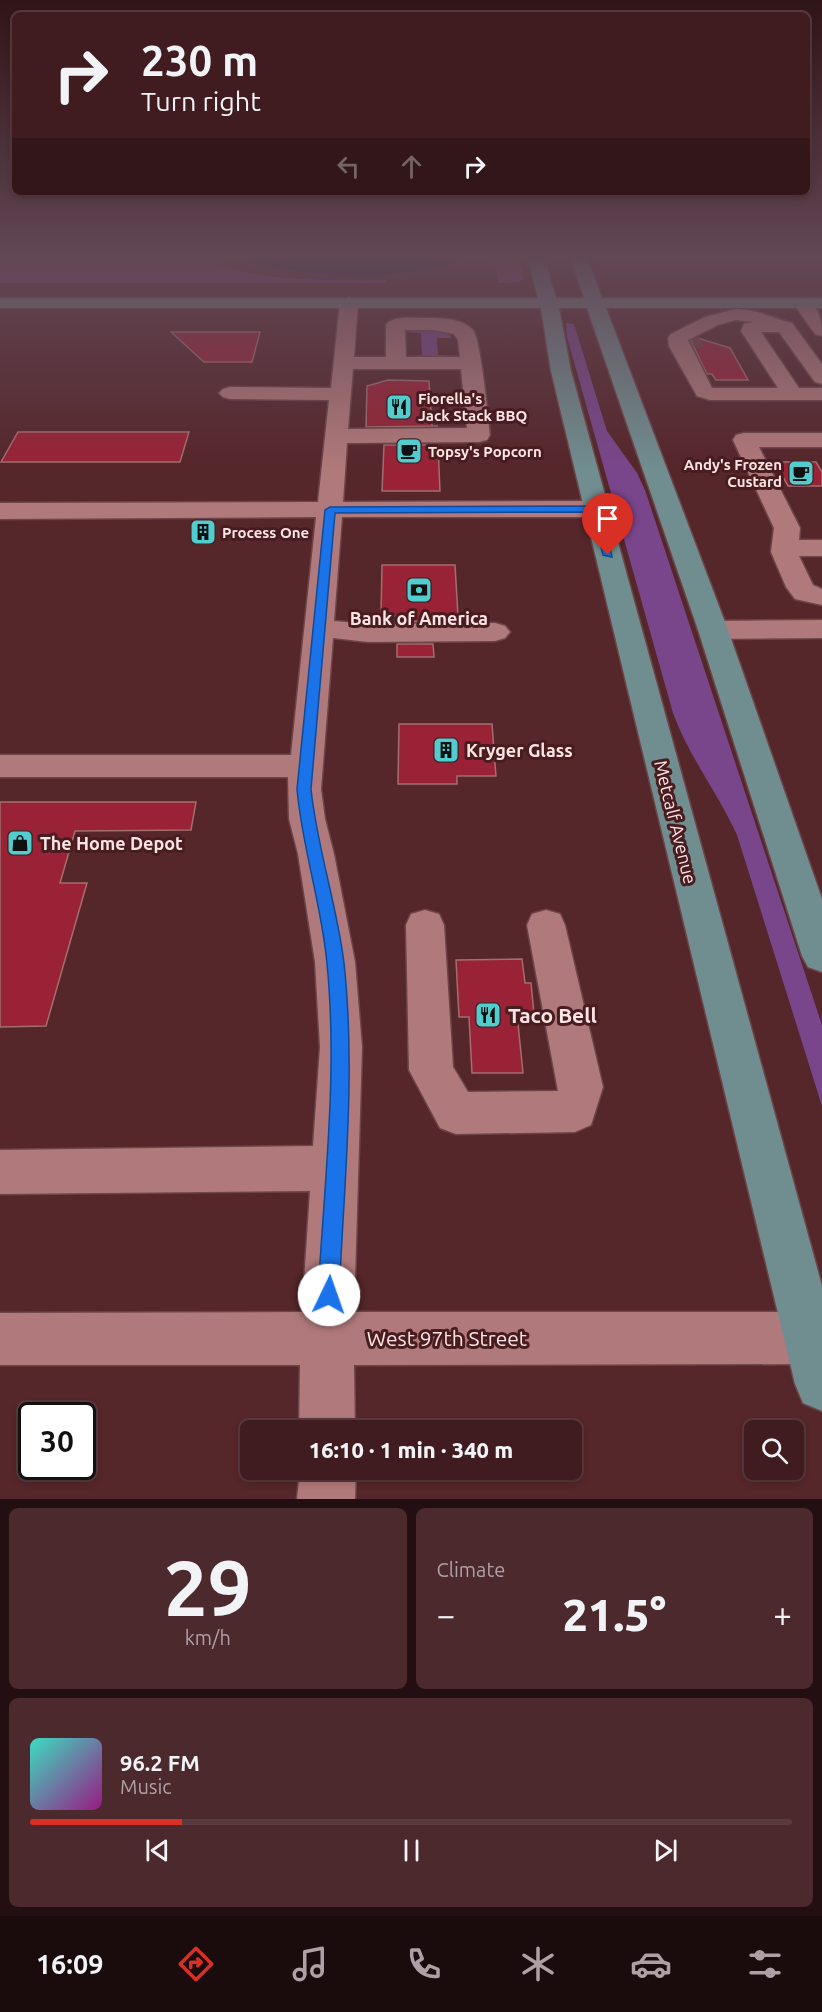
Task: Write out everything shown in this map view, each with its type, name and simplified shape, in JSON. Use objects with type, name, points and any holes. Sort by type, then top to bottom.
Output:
[{"type":"main road","name":"Metcalf Avenue","points":[[553,328],[561,371],[596,509],[818,1353]]},
{"type":"main road","points":[[603,328],[713,630],[822,956]]},
{"type":"street","points":[[327,1420],[327,1338],[341,1047],[335,962],[316,854],[307,819],[304,789],[347,328]]},
{"type":"street","points":[[395,328],[396,363]]},
{"type":"street","points":[[337,436],[479,435],[467,336],[461,329],[453,328]]},
{"type":"street","points":[[699,328],[678,338],[690,341],[705,392],[822,394]]},
{"type":"street","points":[[751,328],[750,331],[793,394]]},
{"type":"street","points":[[786,328],[812,350],[822,378]]},
{"type":"street","points":[[230,393],[342,378],[396,363],[470,363]]},
{"type":"street","points":[[822,440],[744,440],[787,528],[785,540],[800,587],[805,593],[822,597]]},
{"type":"street","points":[[753,460],[822,460]]},
{"type":"street","points":[[0,511],[203,501],[330,510],[596,509]]},
{"type":"street","points":[[785,540],[822,532]]},
{"type":"street","points":[[785,540],[822,539]]},
{"type":"street","points":[[785,540],[822,548]]},
{"type":"street","points":[[319,627],[368,633],[495,632]]},
{"type":"street","points":[[713,630],[822,630]]},
{"type":"street","points":[[0,766],[306,766]]},
{"type":"street","points":[[425,925],[431,1070],[456,1113],[517,1114],[575,1111],[581,1087],[546,925]]},
{"type":"street","points":[[0,1172],[335,1168]]},
{"type":"street","name":"West 97th Street","points":[[0,1339],[327,1338],[818,1353]]},
{"type":"street","points":[[326,1499],[327,1480]]},
{"type":"shaded area","points":[[566,328],[575,328],[607,431],[637,473],[645,490],[822,1025],[822,1106],[737,835],[687,745],[673,713]]},
{"type":"shaded area","points":[[408,330],[449,332],[451,338],[437,338],[438,355],[454,356],[405,357],[422,355],[421,333],[406,332]]},
{"type":"building","points":[[171,332],[260,332],[252,362],[204,362]]},
{"type":"building","points":[[697,338],[730,348],[748,380],[716,380],[712,374],[707,374],[691,341]]},
{"type":"building","name":"Fiorella's Jack Stack BBQ","points":[[388,380],[429,381],[432,426],[438,426],[366,427],[367,386]]},
{"type":"building","points":[[18,432],[189,432],[180,462],[1,462]]},
{"type":"building","points":[[384,445],[438,445],[440,491],[382,491]]},
{"type":"building","name":"Andy's Frozen Custard","points":[[775,462],[816,462],[822,472],[822,486],[788,486]]},
{"type":"building","name":"Bank of America","points":[[382,565],[455,565],[458,616],[432,616],[432,621],[397,622],[397,616],[381,616]]},
{"type":"building","points":[[397,644],[433,644],[434,657],[397,657]]},
{"type":"building","name":"Kryger Glass","points":[[399,724],[492,724],[496,776],[457,776],[457,784],[398,784]]},
{"type":"building","points":[[0,802],[196,802],[191,830],[75,831],[60,883],[87,883],[46,1026],[0,1027]]},
{"type":"building","name":"Taco Bell","points":[[522,959],[525,983],[531,983],[534,1014],[517,1014],[523,1073],[472,1073],[469,1017],[459,1017],[456,960]]},
{"type":"tunnel","points":[[693,341],[699,338]]},
{"type":"place","name":"Fiorella's Jack Stack BBQ","points":[[399,407]]},
{"type":"place","name":"Topsy's Popcorn","points":[[409,451]]},
{"type":"place","name":"Andy's Frozen Custard","points":[[801,473]]},
{"type":"place","name":"Process One","points":[[203,532]]},
{"type":"place","name":"Bank of America","points":[[419,590]]},
{"type":"place","name":"Kryger Glass","points":[[446,750]]},
{"type":"place","name":"The Home Depot","points":[[20,843]]},
{"type":"place","name":"Taco Bell","points":[[488,1015]]},
{"type":"route","points":[[329,1295],[341,1047],[335,962],[316,854],[307,819],[304,789],[330,510],[596,509],[608,555]]}]
